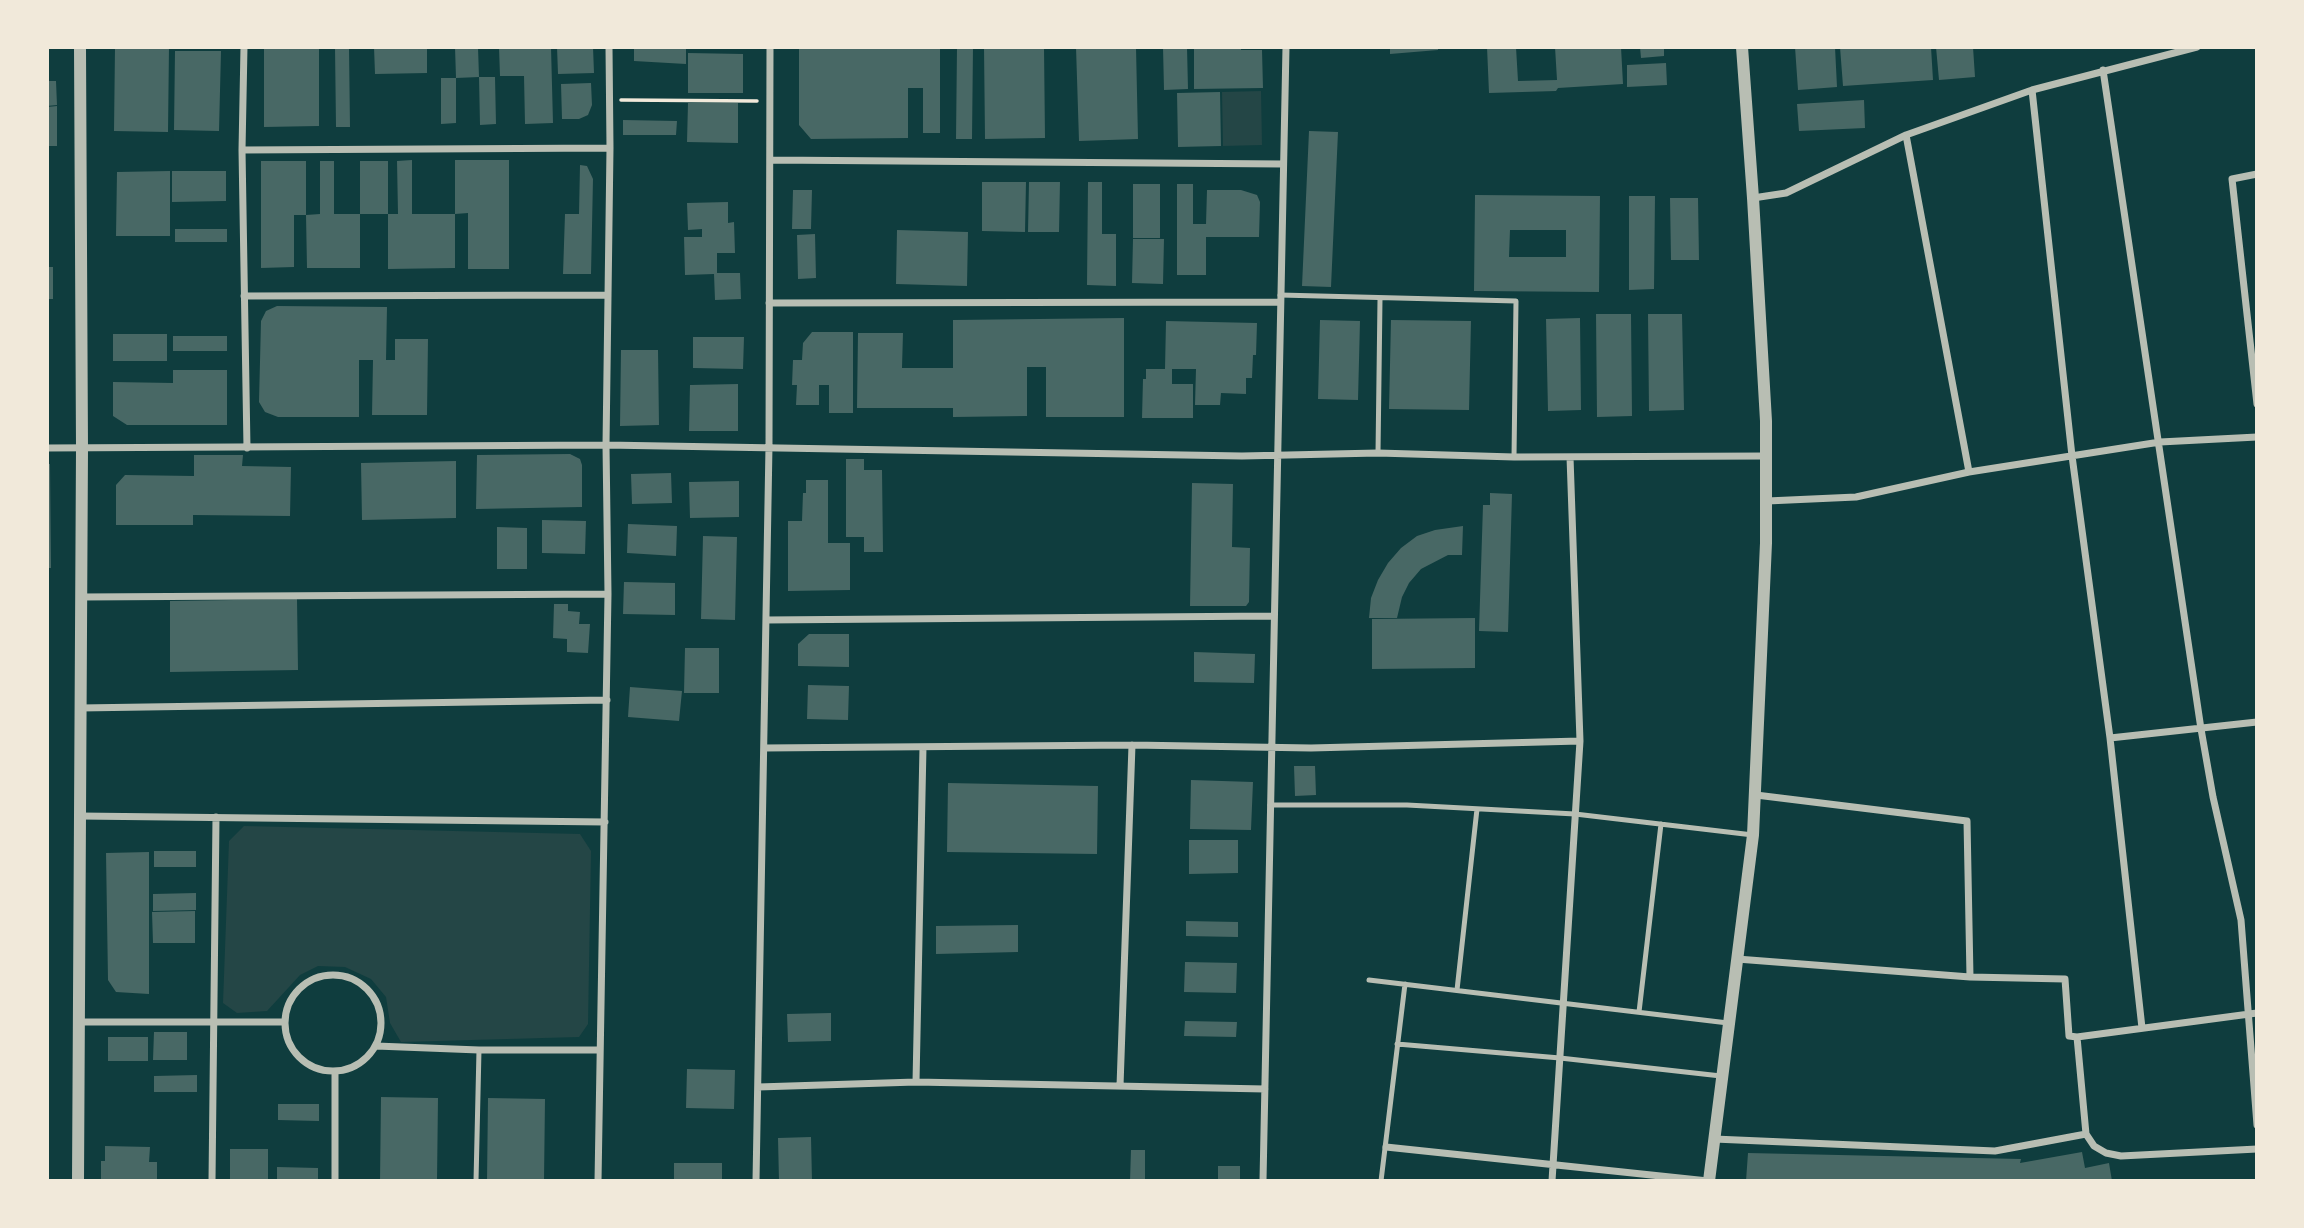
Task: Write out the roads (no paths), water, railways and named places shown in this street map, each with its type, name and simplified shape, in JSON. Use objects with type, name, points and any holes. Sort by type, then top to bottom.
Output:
[{"type":"street","points":[[78,1181],[82,449],[80,47]]},
{"type":"street","points":[[244,47],[242,150],[247,448]]},
{"type":"street","points":[[598,1181],[607,700],[609,47]]},
{"type":"street","points":[[756,1181],[769,446],[770,47]]},
{"type":"street","points":[[1263,1181],[1286,47]]},
{"type":"street","points":[[1385,1147],[1708,1181],[1753,835],[1767,501],[1754,198],[1742,47]]},
{"type":"street","points":[[1754,198],[1786,193],[1906,135],[2032,90],[2197,47]]},
{"type":"street","points":[[2103,70],[2201,729],[2213,797],[2241,920],[2253,1013],[2257,1125]]},
{"type":"street","points":[[2032,90],[2072,456],[2110,738],[2142,1028]]},
{"type":"street","points":[[1906,135],[1969,471]]},
{"type":"street","points":[[242,150],[610,149]]},
{"type":"street","points":[[770,160],[1283,164]]},
{"type":"street","points":[[2257,174],[2232,179],[2257,404]]},
{"type":"street","points":[[244,296],[607,295]]},
{"type":"street","points":[[769,303],[1280,298]]},
{"type":"street","points":[[1767,501],[1856,497],[1969,471],[2160,442],[2257,437]]},
{"type":"street","points":[[47,448],[606,445],[1277,456],[1378,453],[1514,457],[1767,456]]},
{"type":"street","points":[[1552,1181],[1580,741],[1570,457]]},
{"type":"street","points":[[81,597],[608,594]]},
{"type":"street","points":[[766,620],[1273,616]]},
{"type":"street","points":[[80,708],[607,700]]},
{"type":"street","points":[[2110,738],[2257,722]]},
{"type":"street","points":[[764,748],[1132,745],[1271,749],[1580,741]]},
{"type":"street","points":[[1121,1086],[1132,745]]},
{"type":"street","points":[[916,1082],[923,747]]},
{"type":"street","points":[[1756,794],[1967,821],[1970,977]]},
{"type":"street","points":[[80,816],[605,821]]},
{"type":"street","points":[[212,1181],[216,817]]},
{"type":"street","points":[[1737,959],[1970,977],[2065,979],[2069,1036],[2077,1037],[2253,1013]]},
{"type":"street","points":[[338,975],[353,979],[366,988],[376,1000],[382,1030],[376,1046],[359,1064],[335,1072],[319,1070],[300,1058],[287,1038],[285,1022],[288,1006],[296,992],[308,982],[322,976],[338,975]]},
{"type":"street","points":[[79,1022],[285,1022]]},
{"type":"street","points":[[2077,1037],[2086,1134],[2094,1146],[2106,1153],[2121,1156],[2257,1149]]},
{"type":"street","points":[[376,1046],[479,1050],[600,1050]]},
{"type":"street","points":[[335,1072],[335,1181]]},
{"type":"street","points":[[758,1087],[916,1082],[1265,1089]]},
{"type":"street","points":[[1714,1139],[1995,1151],[2086,1134]]},
{"type":"lane","points":[[1280,298],[1516,301],[1514,457]]},
{"type":"lane","points":[[1378,453],[1380,299]]},
{"type":"lane","points":[[1270,805],[1407,804],[1575,814],[1753,835]]},
{"type":"lane","points":[[1457,990],[1477,809]]},
{"type":"lane","points":[[1639,1012],[1661,824]]},
{"type":"lane","points":[[1369,979],[1728,1023]]},
{"type":"lane","points":[[1381,1181],[1405,984]]},
{"type":"lane","points":[[1397,1044],[1721,1076]]},
{"type":"lane","points":[[476,1181],[479,1050]]}]
